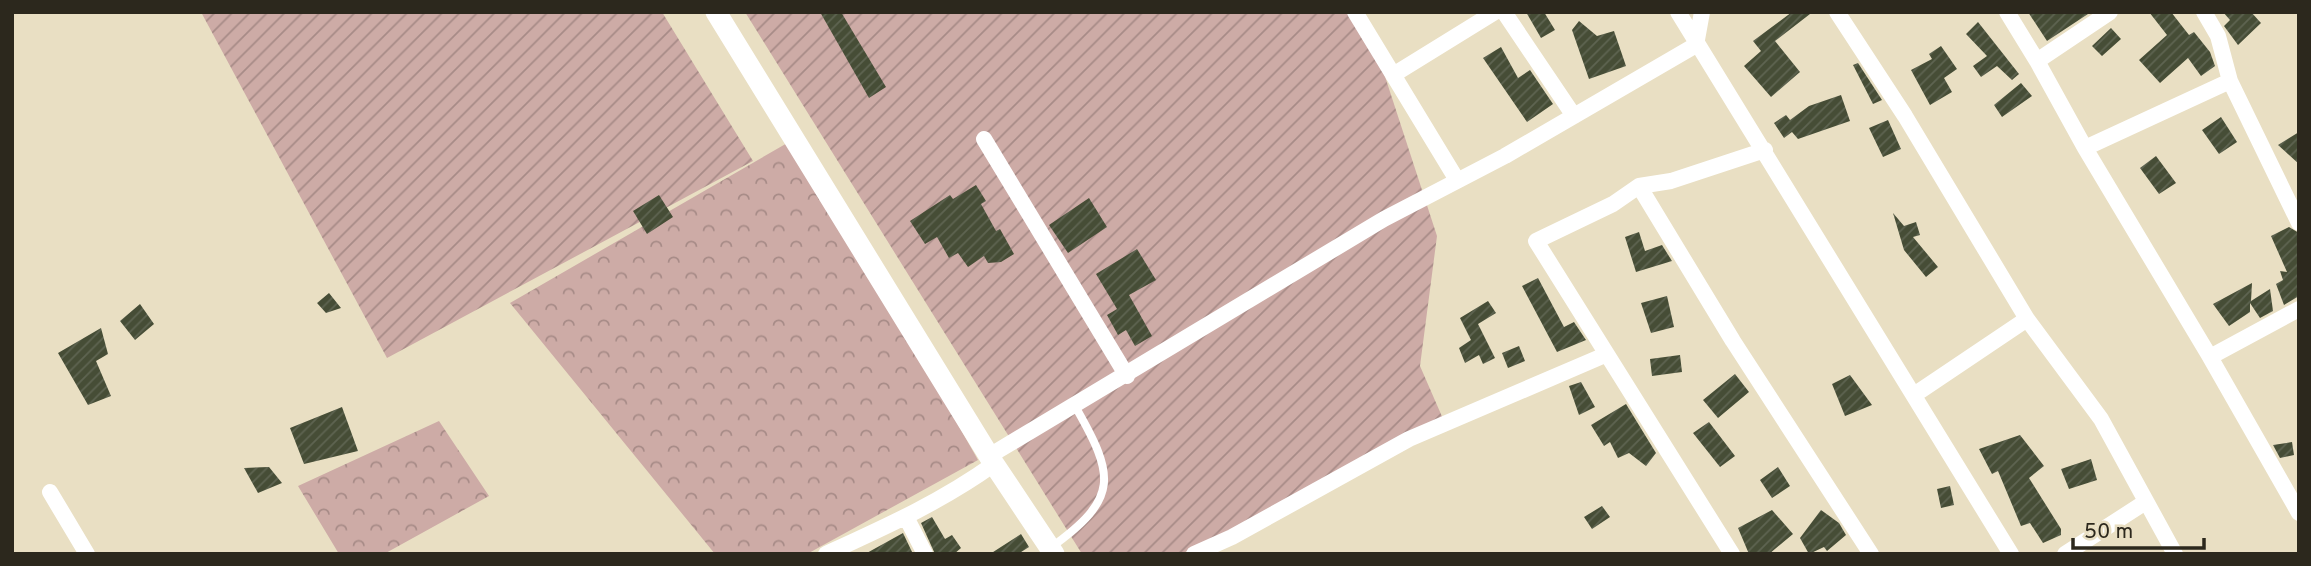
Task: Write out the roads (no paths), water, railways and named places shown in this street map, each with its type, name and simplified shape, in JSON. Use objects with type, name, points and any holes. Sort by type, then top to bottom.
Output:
[{"type":"street","points":[[716,12],[992,460],[1052,551]]},
{"type":"street","points":[[1355,12],[1457,180]]},
{"type":"street","points":[[1393,75],[1495,12]]},
{"type":"street","points":[[1504,12],[1574,116]]},
{"type":"street","points":[[1678,12],[2011,554]]},
{"type":"street","points":[[826,554],[868,537],[957,491],[992,460],[1075,406],[1293,273],[1696,45],[1702,12]]},
{"type":"street","points":[[1838,12],[1905,116],[2027,319],[2101,419],[2144,503],[2175,554]]},
{"type":"street","points":[[2007,12],[2299,513]]},
{"type":"street","points":[[2037,61],[2110,12]]},
{"type":"street","points":[[2203,12],[2218,36],[2230,81],[2299,223]]},
{"type":"street","points":[[2085,148],[2230,81]]},
{"type":"street","points":[[984,139],[1127,376]]},
{"type":"street","points":[[1732,554],[1536,241],[1613,204],[1639,186],[1671,181],[1765,150]]},
{"type":"street","points":[[1639,186],[1733,341],[1871,554]]},
{"type":"street","points":[[2210,357],[2299,309]]},
{"type":"street","points":[[1914,395],[2027,319]]},
{"type":"street","points":[[1194,554],[1232,537],[1409,439],[1605,355]]},
{"type":"street","points":[[50,492],[87,554]]},
{"type":"street","points":[[2065,554],[2144,503]]},
{"type":"street","points":[[906,517],[925,554]]},
{"type":"lane","points":[[1052,551],[1082,525],[1103,489],[1105,466],[1100,449],[1075,406]]}]
